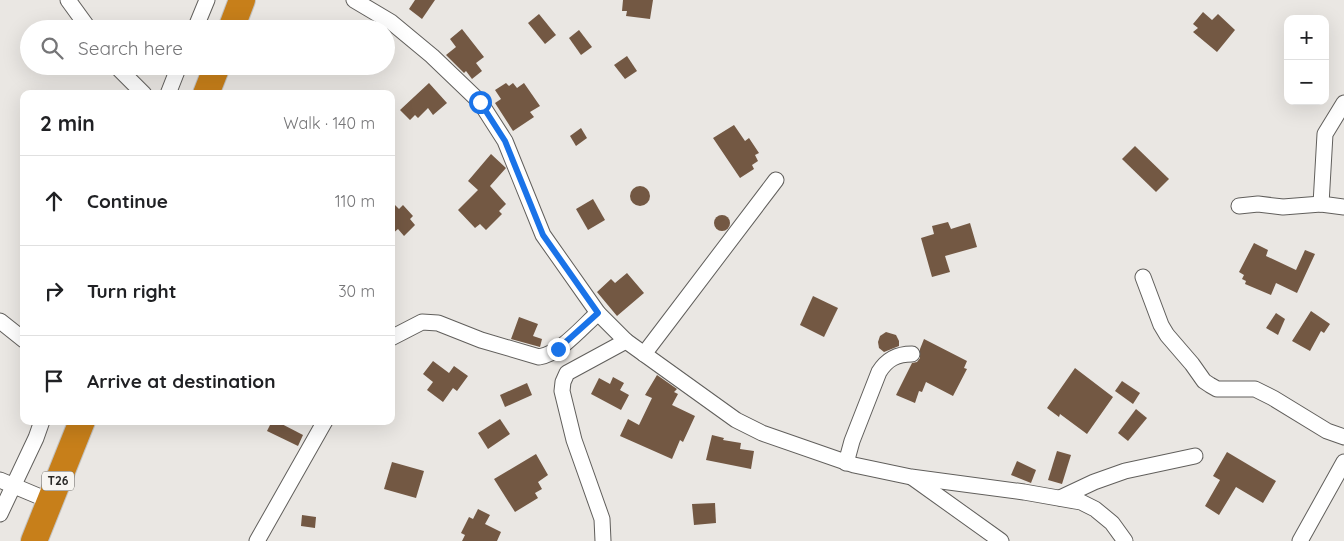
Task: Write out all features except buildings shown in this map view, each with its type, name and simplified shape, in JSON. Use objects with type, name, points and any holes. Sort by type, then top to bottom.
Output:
[{"type":"highway","points":[[234,20],[242,0]]},
{"type":"highway","points":[[207,90],[213,75]]},
{"type":"highway","name":"T26","points":[[34,541],[80,425]]},
{"type":"street","points":[[68,0],[82,20]]},
{"type":"street","points":[[199,20],[207,0]]},
{"type":"street","points":[[354,0],[388,20]]},
{"type":"street","points":[[395,25],[432,56],[480,102],[505,141],[543,235],[598,313],[626,340],[644,354],[736,420],[762,433],[846,463],[911,477],[1082,502],[1095,509],[1112,523],[1125,541]]},
{"type":"street","points":[[125,75],[140,90]]},
{"type":"street","points":[[170,90],[175,75]]},
{"type":"street","points":[[1321,204],[1325,134],[1344,103]]},
{"type":"street","points":[[644,354],[776,180]]},
{"type":"street","points":[[1240,206],[1258,204],[1284,207],[1321,204],[1344,207]]},
{"type":"street","points":[[1143,277],[1167,335],[1204,381],[1217,389],[1255,389],[1294,410],[1327,431],[1344,437]]},
{"type":"street","points":[[395,336],[422,322],[438,323],[482,340],[540,357],[546,356],[558,349],[598,313]]},
{"type":"street","points":[[0,321],[20,337]]},
{"type":"street","points":[[603,541],[602,519],[574,440],[562,391],[563,382],[567,373],[626,340]]},
{"type":"street","points":[[846,463],[852,441],[879,372],[890,359],[912,354]]},
{"type":"street","points":[[0,514],[7,483],[36,438],[41,425]]},
{"type":"street","points":[[257,541],[323,425]]},
{"type":"street","points":[[1060,498],[1125,470],[1195,456]]},
{"type":"street","points":[[1300,541],[1344,462]]},
{"type":"street","points":[[911,477],[1001,541]]},
{"type":"street","points":[[7,483],[50,501]]},
{"type":"route","points":[[480,102],[505,141],[543,235],[598,313],[558,349]]}]
